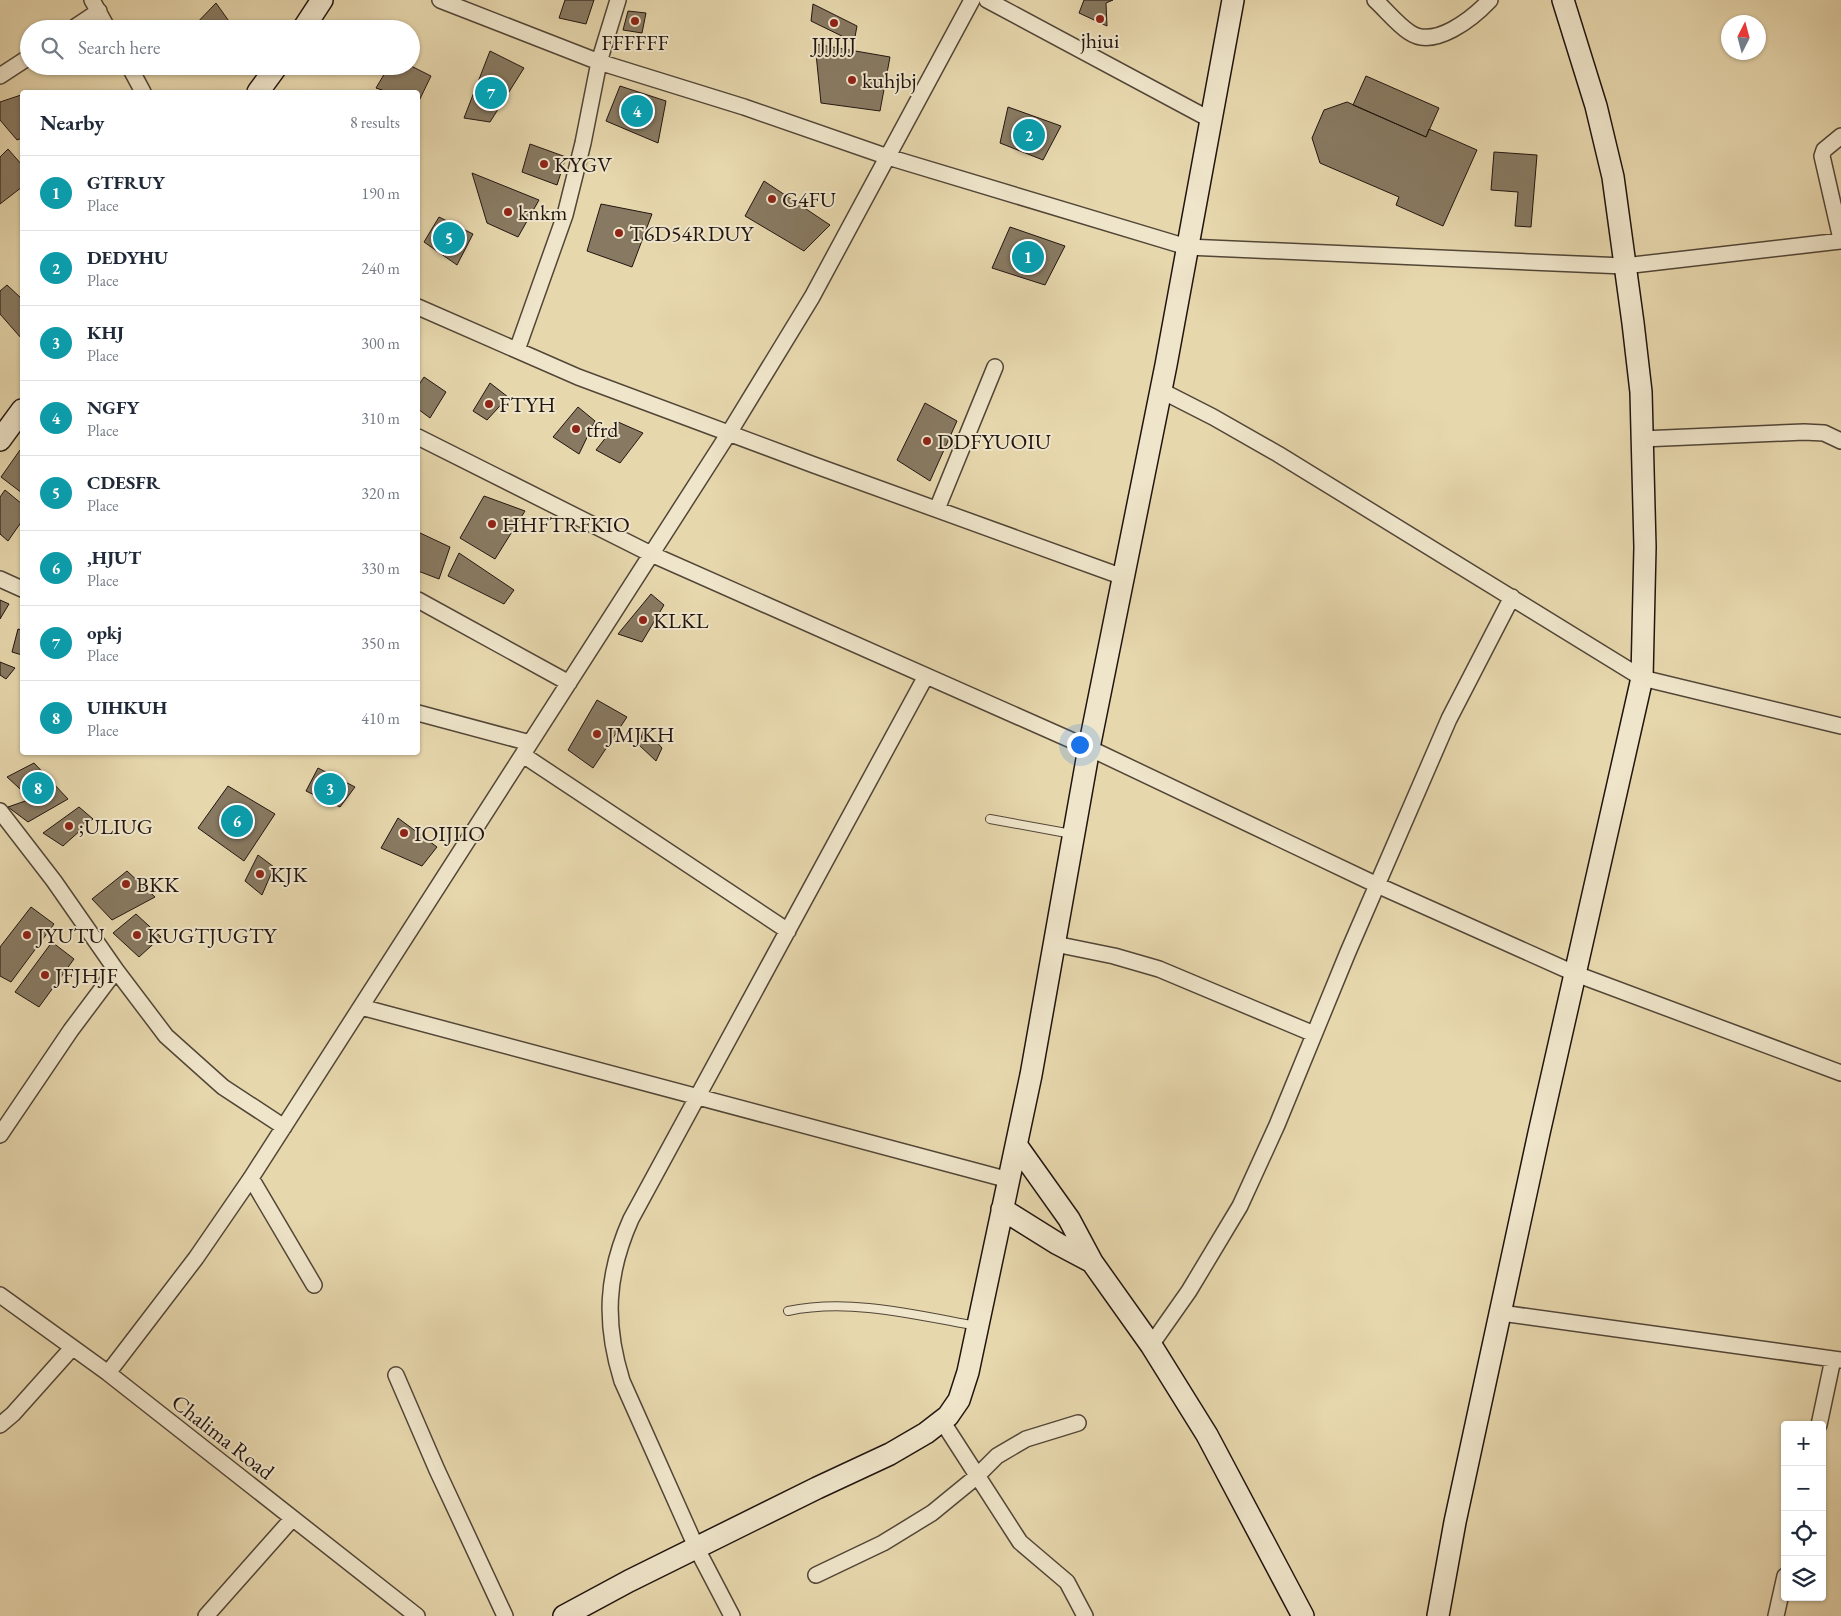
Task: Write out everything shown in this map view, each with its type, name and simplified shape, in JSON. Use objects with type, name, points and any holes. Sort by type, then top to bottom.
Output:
[{"type":"street","points":[[308,20],[322,0]]},
{"type":"street","points":[[440,0],[599,62],[744,107],[888,157],[1187,247],[1624,266],[1841,240],[1822,156],[1824,150],[1841,136]]},
{"type":"street","points":[[517,350],[565,215],[581,151],[599,62],[618,0]]},
{"type":"street","points":[[108,1373],[196,1258],[251,1178],[729,433],[812,297],[972,0]]},
{"type":"street","points":[[987,0],[1211,120]]},
{"type":"street","points":[[564,1616],[817,1488],[890,1454],[942,1421],[948,1416],[959,1400],[968,1372],[1017,1146],[1089,748],[1160,390],[1233,0]]},
{"type":"street","points":[[1375,0],[1409,32],[1418,37],[1435,36],[1461,26],[1490,0]]},
{"type":"street","points":[[1438,1616],[1456,1522],[1539,1132],[1642,678],[1645,547],[1640,382],[1613,177],[1596,106],[1563,0]]},
{"type":"street","points":[[81,20],[95,6],[103,20]]},
{"type":"street","points":[[0,76],[20,63]]},
{"type":"street","points":[[134,75],[143,90]]},
{"type":"street","points":[[259,90],[270,75]]},
{"type":"street","points":[[420,308],[578,377],[1124,576]]},
{"type":"street","points":[[938,509],[995,367]]},
{"type":"street","points":[[1160,390],[1213,417],[1278,454],[1642,678],[1841,726]]},
{"type":"street","points":[[0,440],[20,413]]},
{"type":"street","points":[[1642,439],[1804,432],[1824,433],[1841,441]]},
{"type":"street","points":[[420,438],[650,554],[1089,748],[1377,885],[1576,974],[1841,1073]]},
{"type":"street","points":[[0,579],[20,588]]},
{"type":"street","points":[[1151,1345],[1189,1291],[1240,1206],[1277,1125],[1377,885],[1449,719],[1512,597]]},
{"type":"street","points":[[420,601],[569,683]]},
{"type":"street","points":[[732,1616],[697,1549],[622,1381],[614,1356],[610,1306],[612,1275],[620,1244],[631,1219],[926,676]]},
{"type":"street","points":[[420,714],[527,749],[788,931]]},
{"type":"street","points":[[0,811],[54,881],[116,970],[166,1036],[222,1086],[284,1127]]},
{"type":"street","points":[[1055,944],[1114,956],[1159,969],[1314,1034]]},
{"type":"street","points":[[0,1135],[71,1030],[116,970]]},
{"type":"street","points":[[362,1007],[1009,1180]]},
{"type":"street","points":[[1017,1146],[1069,1219],[1092,1262],[1151,1345],[1206,1436],[1303,1616]]},
{"type":"street","points":[[251,1178],[314,1286]]},
{"type":"street","points":[[1002,1209],[1058,1244],[1092,1262]]},
{"type":"street","name":"Chalima Road","points":[[0,1295],[108,1373],[417,1616]]},
{"type":"street","points":[[1501,1314],[1837,1360],[1820,1421]]},
{"type":"street","points":[[0,1425],[13,1414],[72,1348]]},
{"type":"street","points":[[396,1375],[505,1616]]},
{"type":"street","points":[[942,1421],[976,1477],[1020,1542],[1066,1582],[1085,1616]]},
{"type":"street","points":[[816,1575],[883,1543],[932,1514],[976,1477],[997,1456],[1026,1439],[1078,1423]]},
{"type":"street","points":[[206,1616],[292,1519]]},
{"type":"street","points":[[1776,1616],[1781,1594]]},
{"type":"lane","points":[[990,819],[1074,835]]},
{"type":"lane","points":[[788,1311],[806,1307],[827,1306],[864,1308],[915,1314],[977,1326]]},
{"type":"building","points":[[565,0],[594,0],[586,24],[559,18]]},
{"type":"building","name":"jhiui","points":[[1084,0],[1113,0],[1106,3],[1107,26],[1079,13]]},
{"type":"building","points":[[216,3],[228,20],[200,20]]},
{"type":"building","name":"JJJJJJ","points":[[813,4],[857,26],[854,42],[811,21]]},
{"type":"building","name":"FFFFFF","points":[[628,11],[646,13],[642,33],[623,30]]},
{"type":"building","name":"kuhjbj","points":[[815,44],[890,57],[880,111],[821,103]]},
{"type":"building","points":[[490,51],[524,68],[490,122],[464,118]]},
{"type":"building","points":[[420,70],[431,76],[420,99],[420,90],[382,90],[376,88],[384,75],[420,75]]},
{"type":"building","points":[[1366,76],[1439,108],[1426,137],[1353,105]]},
{"type":"building","points":[[620,86],[666,101],[658,143],[606,121]]},
{"type":"building","points":[[20,95],[20,139],[17,140],[0,120],[0,102]]},
{"type":"building","points":[[1347,102],[1426,137],[1429,129],[1477,150],[1443,226],[1396,205],[1399,197],[1320,163],[1312,138],[1324,110]]},
{"type":"building","points":[[1008,107],[1061,126],[1043,160],[1000,143]]},
{"type":"building","name":"KYGV","points":[[530,144],[566,157],[557,185],[522,172]]},
{"type":"building","points":[[8,149],[20,163],[20,189],[0,204],[0,157]]},
{"type":"building","points":[[1494,152],[1537,155],[1531,227],[1515,226],[1518,192],[1491,190]]},
{"type":"building","name":"knkm","points":[[472,173],[539,200],[518,237],[487,223]]},
{"type":"building","name":"G4FU","points":[[764,181],[830,225],[804,251],[745,216]]},
{"type":"building","name":"T6D54RDUY","points":[[601,204],[652,214],[632,267],[587,251]]},
{"type":"building","points":[[439,217],[473,234],[457,265],[424,242]]},
{"type":"building","points":[[1010,227],[1065,246],[1045,285],[992,268]]},
{"type":"building","points":[[7,285],[20,297],[20,337],[0,314],[0,291]]},
{"type":"building","points":[[424,377],[446,392],[430,418],[420,410],[420,383]]},
{"type":"building","name":"FTYH","points":[[490,383],[508,397],[487,420],[473,411]]},
{"type":"building","name":"DDFYUOIU","points":[[925,403],[957,421],[930,481],[897,460]]},
{"type":"building","name":"tfrd","points":[[578,407],[595,421],[579,454],[553,437]]},
{"type":"building","points":[[618,422],[643,433],[620,463],[596,450]]},
{"type":"building","points":[[20,450],[20,491],[1,477]]},
{"type":"building","points":[[5,490],[20,502],[20,524],[8,541],[0,534],[0,497]]},
{"type":"building","name":"HHFTRFKIO","points":[[484,496],[525,511],[495,559],[460,538]]},
{"type":"building","points":[[420,533],[450,547],[439,579],[420,572]]},
{"type":"building","points":[[459,553],[514,590],[504,604],[448,576]]},
{"type":"building","name":"KLKL","points":[[651,594],[664,605],[642,642],[618,634]]},
{"type":"building","points":[[0,600],[9,604],[0,619]]},
{"type":"building","points":[[18,629],[20,630],[20,654],[12,652]]},
{"type":"building","points":[[0,662],[15,668],[6,679],[0,675]]},
{"type":"building","name":"JMJKH","points":[[597,700],[627,717],[593,768],[568,750]]},
{"type":"building","points":[[644,728],[662,748],[656,761],[639,745]]},
{"type":"building","points":[[34,763],[68,799],[28,822],[8,807],[31,799],[7,777]]},
{"type":"building","points":[[318,768],[355,787],[340,807],[306,791]]},
{"type":"building","points":[[228,786],[275,814],[244,861],[198,828]]},
{"type":"building","name":";ULIUG","points":[[79,807],[93,819],[63,846],[43,833]]},
{"type":"building","name":"IOIJIIO","points":[[398,818],[437,847],[422,866],[381,848]]},
{"type":"building","name":"KJK","points":[[258,855],[274,867],[262,895],[245,881]]},
{"type":"building","name":"BKK","points":[[127,871],[155,897],[112,920],[92,899]]},
{"type":"building","name":"JYUTU","points":[[31,907],[54,924],[11,982],[0,976],[0,947]]},
{"type":"building","name":"KUGTJUGTY","points":[[136,914],[161,937],[139,957],[113,933]]},
{"type":"building","name":"JFJHJF","points":[[52,942],[74,959],[39,1007],[15,992]]},
{"type":"place","name":"jhiui","points":[[1100,19]]},
{"type":"place","name":"FFFFFF","points":[[635,21]]},
{"type":"place","name":"JJJJJJ","points":[[834,23]]},
{"type":"place","name":"kuhjbj","points":[[852,80]]},
{"type":"place","name":"opkj","points":[[491,93]]},
{"type":"place","name":"NGFY","points":[[637,111]]},
{"type":"place","name":"DEDYHU","points":[[1029,135]]},
{"type":"place","name":"KYGV","points":[[544,164]]},
{"type":"place","name":"G4FU","points":[[772,199]]},
{"type":"place","name":"knkm","points":[[508,212]]},
{"type":"place","name":"T6D54RDUY","points":[[619,233]]},
{"type":"place","name":"CDESFR","points":[[449,238]]},
{"type":"place","name":"GTFRUY","points":[[1028,257]]},
{"type":"place","name":"FTYH","points":[[489,404]]},
{"type":"place","name":"tfrd","points":[[576,429]]},
{"type":"place","name":"DDFYUOIU","points":[[927,441]]},
{"type":"place","name":"HHFTRFKIO","points":[[492,524]]},
{"type":"place","name":"KLKL","points":[[643,620]]},
{"type":"place","name":"JMJKH","points":[[597,734]]},
{"type":"place","name":"UIHKUH","points":[[38,788]]},
{"type":"place","name":"KHJ","points":[[330,789]]},
{"type":"place","name":",HJUT","points":[[237,821]]},
{"type":"place","name":";ULIUG","points":[[69,826]]},
{"type":"place","name":"IOIJIIO","points":[[404,833]]},
{"type":"place","name":"KJK","points":[[260,874]]},
{"type":"place","name":"BKK","points":[[126,884]]},
{"type":"place","name":"JYUTU","points":[[27,935]]},
{"type":"place","name":"KUGTJUGTY","points":[[137,935]]},
{"type":"place","name":"JFJHJF","points":[[45,975]]}]
